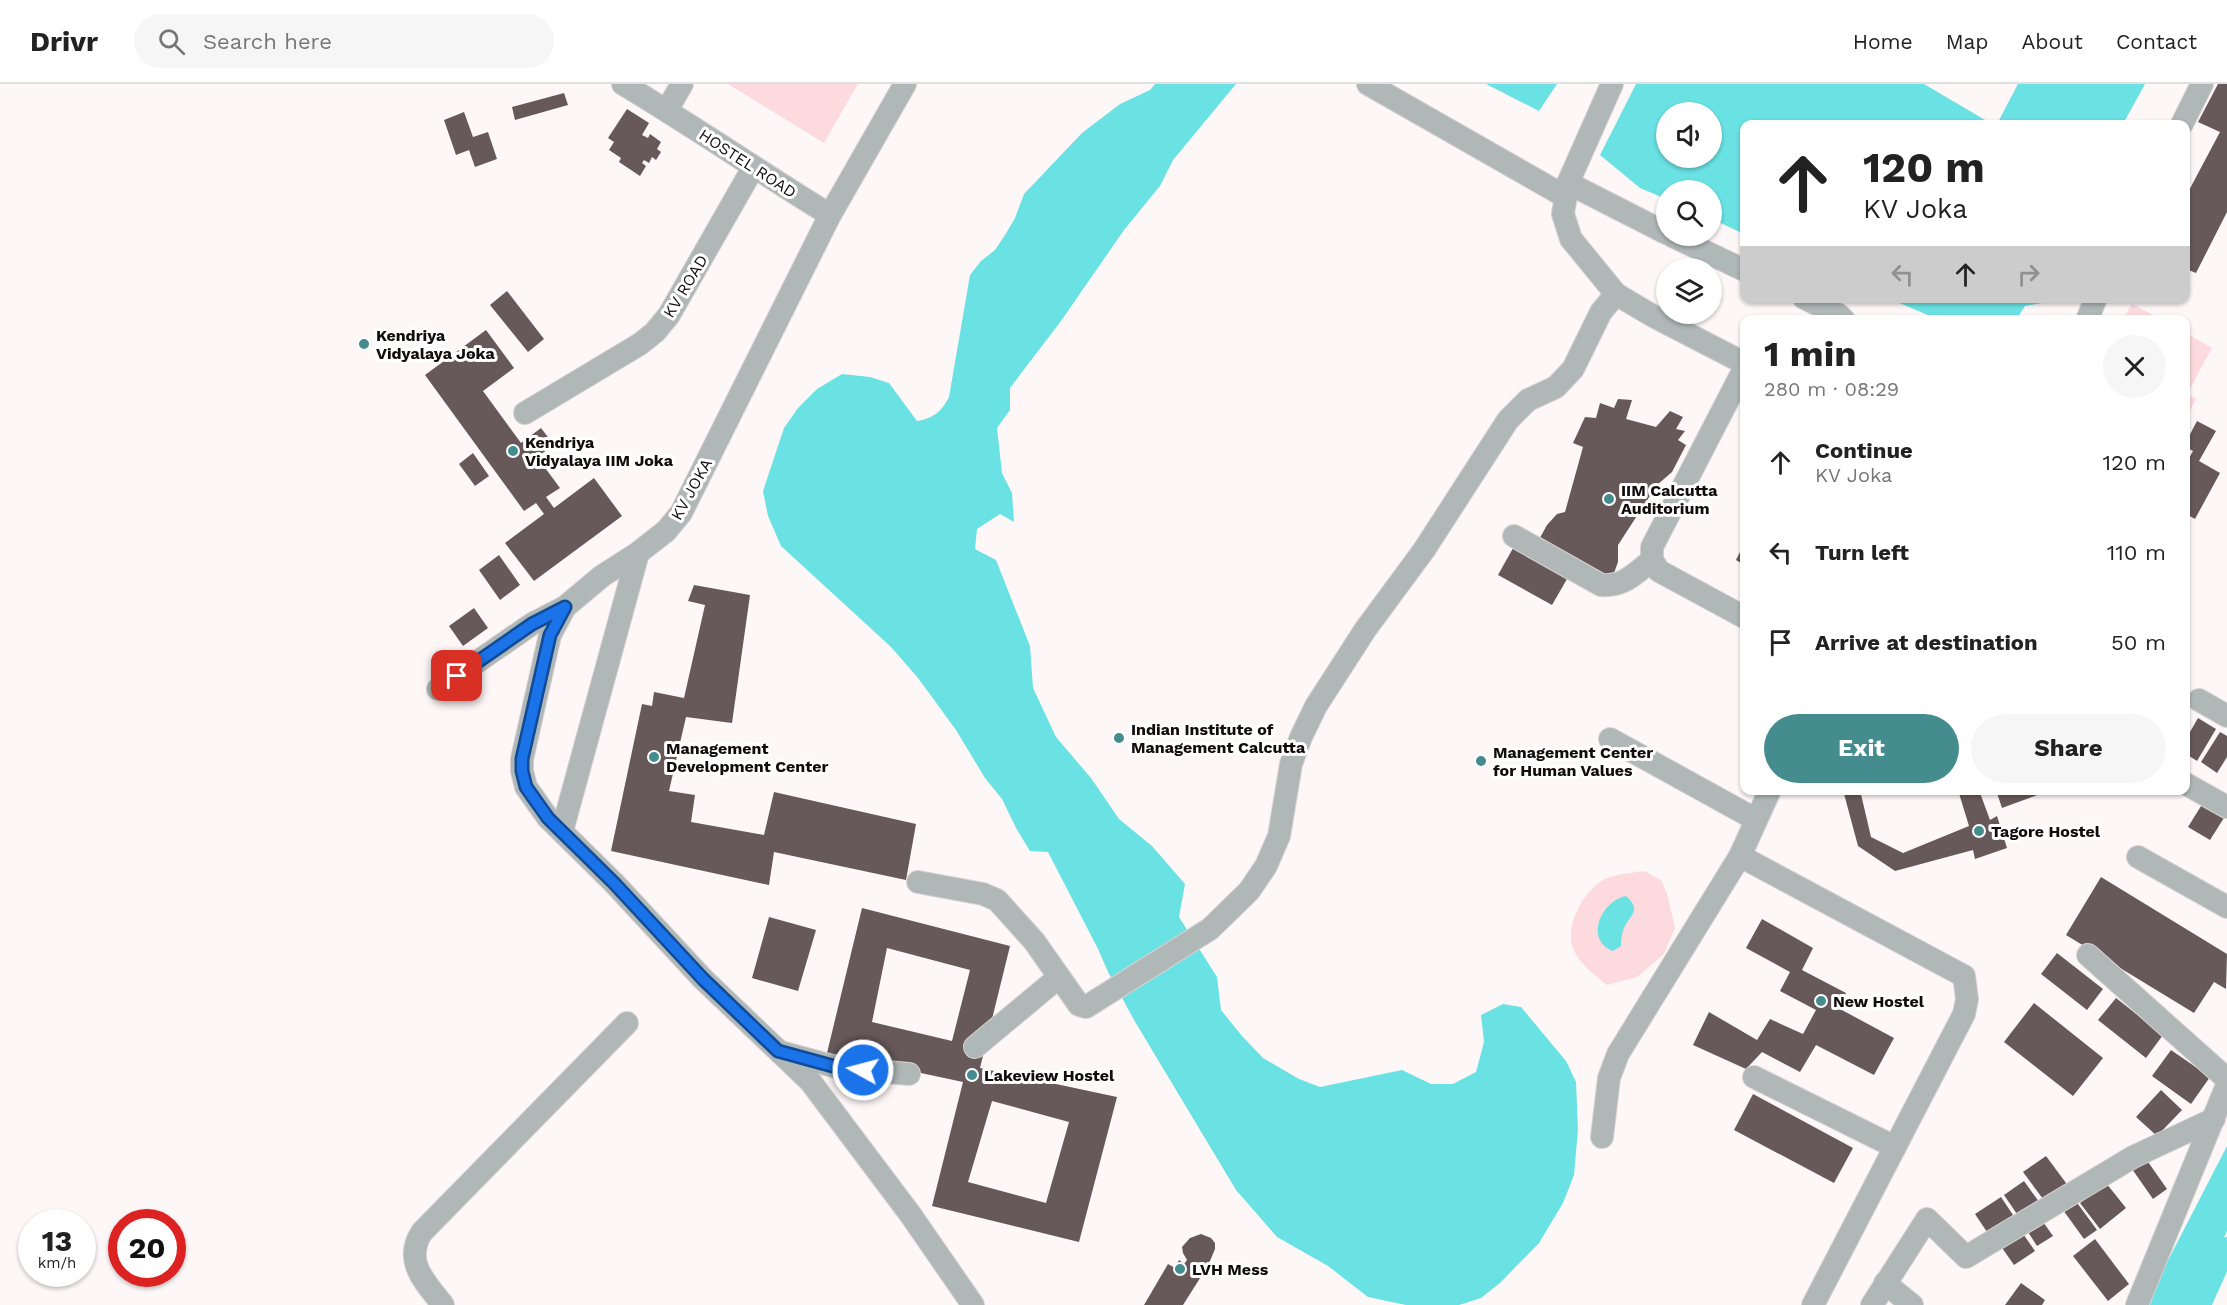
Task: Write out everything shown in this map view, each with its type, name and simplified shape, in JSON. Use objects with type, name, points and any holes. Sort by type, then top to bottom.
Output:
[{"type":"street","name":"HOSTEL ROAD","points":[[623,84],[830,215]]},
{"type":"street","points":[[667,110],[682,84]]},
{"type":"street","name":"KV JOKA","points":[[904,84],[830,215],[681,513],[666,531],[638,553],[602,576],[565,607],[550,635],[522,759],[522,771],[526,787],[548,818],[614,883],[703,979],[810,1081],[910,1214],[973,1305]]},
{"type":"street","points":[[1368,84],[1567,190],[1656,229]]},
{"type":"street","points":[[1612,84],[1567,190],[1563,214],[1571,239],[1616,294],[1740,361]]},
{"type":"street","points":[[2184,120],[2202,84]]},
{"type":"street","name":"KV ROAD","points":[[525,413],[640,344],[655,332],[669,315],[753,168]]},
{"type":"street","points":[[1693,246],[1740,268]]},
{"type":"street","points":[[918,882],[982,894],[997,900],[1034,941],[1079,1005],[1086,1007],[1210,929],[1249,891],[1266,866],[1279,836],[1291,764],[1301,736],[1322,696],[1365,630],[1424,549],[1509,420],[1528,400],[1556,387],[1573,369],[1601,312],[1616,294]]},
{"type":"street","points":[[1814,303],[1839,315]]},
{"type":"street","points":[[1740,377],[1652,547],[1652,560],[1659,571],[1740,615]]},
{"type":"street","points":[[1514,536],[1601,585],[1613,586],[1626,581],[1652,560]]},
{"type":"street","points":[[562,831],[638,553]]},
{"type":"street","points":[[438,689],[532,624],[565,607]]},
{"type":"street","points":[[2199,699],[2227,716]]},
{"type":"street","points":[[1610,739],[1755,819]]},
{"type":"street","points":[[2190,786],[2227,807]]},
{"type":"street","points":[[1602,1137],[1609,1078],[1618,1054],[1740,856],[1767,795]]},
{"type":"street","points":[[1740,856],[1964,976],[1967,999],[1964,1014],[1813,1305]]},
{"type":"street","points":[[2138,857],[2227,907]]},
{"type":"street","points":[[2088,955],[2227,1079]]},
{"type":"street","points":[[975,1047],[1059,977]]},
{"type":"street","points":[[443,1305],[416,1266],[413,1253],[416,1240],[627,1023]]},
{"type":"street","points":[[778,1051],[840,1068],[909,1074]]},
{"type":"street","points":[[1754,1077],[1895,1147]]},
{"type":"street","points":[[2136,1305],[2227,1085]]},
{"type":"street","points":[[1872,1305],[1927,1219],[1966,1257],[2133,1158],[2214,1119]]},
{"type":"street","points":[[1886,1283],[1912,1305]]},
{"type":"shaded area","points":[[728,84],[858,84],[824,143]]},
{"type":"shaded area","points":[[2132,304],[2153,315],[2125,315]]},
{"type":"shaded area","points":[[2190,335],[2212,348],[2190,388]]},
{"type":"shaded area","points":[[2190,396],[2196,399],[2190,410]]},
{"type":"shaded area","points":[[1644,871],[1661,880],[1667,894],[1675,928],[1664,954],[1637,977],[1607,985],[1587,968],[1576,954],[1571,939],[1574,920],[1583,900],[1603,880],[1612,876]]},
{"type":"water","points":[[1155,84],[1236,84],[1173,160],[1160,186],[1124,230],[1061,321],[1010,388],[1010,410],[997,428],[1002,473],[1012,493],[1014,522],[1000,514],[977,529],[975,549],[996,560],[1030,646],[1033,688],[1056,737],[1091,778],[1119,819],[1152,846],[1185,884],[1179,917],[1217,977],[1221,1010],[1263,1058],[1299,1079],[1320,1087],[1402,1070],[1431,1084],[1453,1084],[1476,1072],[1484,1042],[1481,1015],[1503,1004],[1521,1007],[1566,1061],[1576,1082],[1578,1129],[1574,1175],[1563,1203],[1539,1243],[1500,1283],[1481,1298],[1459,1305],[1406,1305],[1368,1297],[1328,1266],[1277,1237],[1236,1190],[1134,1020],[1048,852],[1030,851],[1002,799],[985,778],[956,730],[918,678],[891,647],[781,546],[768,516],[763,491],[784,428],[798,408],[817,389],[842,374],[870,377],[889,383],[917,421],[932,416],[943,407],[949,397],[970,275],[981,261],[995,250],[1005,235],[1015,218],[1024,194],[1082,133],[1120,104],[1150,90]]},
{"type":"water","points":[[1486,84],[1557,84],[1539,111]]},
{"type":"water","points":[[1636,84],[1924,84],[1985,120],[1740,120],[1740,232],[1722,224],[1722,180],[1656,180],[1656,195],[1640,188],[1600,155]]},
{"type":"water","points":[[2018,84],[2145,84],[2125,120],[1999,120]]},
{"type":"water","points":[[1899,303],[2042,303],[2025,306],[2019,315],[1928,315]]},
{"type":"water","points":[[1626,896],[1634,906],[1634,910],[1623,931],[1621,946],[1613,951],[1604,946],[1599,938],[1599,921],[1609,905]]},
{"type":"water","points":[[2227,1146],[2227,1231],[2194,1305],[2145,1305]]},
{"type":"building","points":[[2218,84],[2227,84],[2227,212],[2196,273],[2190,271],[2190,188],[2220,132],[2198,122]]},
{"type":"building","points":[[564,93],[568,105],[515,120],[512,107]]},
{"type":"building","points":[[627,109],[649,123],[642,135],[648,138],[650,134],[661,142],[657,149],[661,152],[656,160],[652,157],[649,163],[644,160],[642,163],[646,166],[640,176],[619,162],[621,158],[609,150],[614,142],[608,138]]},
{"type":"building","points":[[464,112],[473,137],[488,132],[497,159],[475,167],[469,150],[456,155],[444,120]]},
{"type":"building","points":[[507,291],[544,339],[528,352],[490,305]]},
{"type":"building","name":"Kendriya Vidyalaya IIM Joka","points":[[486,330],[514,368],[483,391],[521,443],[541,428],[554,445],[537,457],[560,488],[546,497],[554,508],[594,478],[622,516],[534,581],[505,543],[544,514],[536,503],[524,511],[425,375]]},
{"type":"building","name":"IIM Calcutta Auditorium","points":[[1618,399],[1632,400],[1626,419],[1656,427],[1670,411],[1683,417],[1676,429],[1685,431],[1678,440],[1686,445],[1672,472],[1657,485],[1618,545],[1618,562],[1614,573],[1607,581],[1536,545],[1547,525],[1557,514],[1565,512],[1583,447],[1573,443],[1585,417],[1596,418],[1600,403],[1614,408]]},
{"type":"building","points":[[2197,421],[2216,431],[2199,461],[2220,473],[2195,519],[2190,516],[2190,457],[2193,451],[2190,449],[2190,434]]},
{"type":"building","points":[[473,453],[489,476],[475,486],[459,464]]},
{"type":"building","points":[[1517,541],[1571,572],[1552,605],[1498,575]]},
{"type":"building","points":[[499,555],[520,585],[500,600],[479,570]]},
{"type":"building","name":"Management Development Center","points":[[694,585],[750,595],[732,723],[686,717],[669,791],[695,795],[691,822],[764,835],[774,792],[916,824],[906,880],[774,852],[769,885],[611,851],[642,704],[652,706],[654,692],[684,698],[705,605],[688,601]]},
{"type":"building","points":[[474,608],[488,628],[463,646],[449,626]]},
{"type":"building","points":[[2198,718],[2216,729],[2197,761],[2190,757],[2190,732]]},
{"type":"building","points":[[2220,732],[2227,736],[2227,757],[2217,773],[2201,762]]},
{"type":"building","name":"Tagore Hostel","points":[[1844,795],[1861,795],[1871,837],[1903,853],[1969,826],[1960,795],[1981,795],[1990,820],[1997,816],[2007,848],[1975,859],[1973,850],[1895,871],[1858,846]]},
{"type":"building","points":[[1998,795],[2037,795],[2002,808]]},
{"type":"building","points":[[2206,798],[2227,813],[2210,840],[2188,827]]},
{"type":"building","points":[[2101,877],[2227,954],[2226,989],[2214,982],[2194,1013],[2066,935]]},
{"type":"building","name":"Lakeview Hostel","points":[[862,908],[1010,946],[980,1068],[1117,1097],[1079,1242],[932,1206],[963,1082],[827,1053]],"holes":[[[887,948],[970,970],[952,1041],[872,1022]],[[992,1101],[1069,1122],[1046,1203],[968,1182]]]},
{"type":"building","points":[[769,917],[816,930],[798,991],[752,978]]},
{"type":"building","name":"New Hostel","points":[[1762,919],[1813,948],[1802,970],[1846,993],[1840,1009],[1894,1038],[1874,1075],[1816,1045],[1800,1072],[1762,1052],[1746,1069],[1693,1045],[1709,1012],[1757,1040],[1770,1019],[1803,1034],[1816,1010],[1780,991],[1790,972],[1746,948]]},
{"type":"building","points":[[2057,953],[2103,989],[2087,1010],[2041,974]]},
{"type":"building","points":[[2116,998],[2163,1035],[2146,1058],[2098,1020]]},
{"type":"building","points":[[2034,1003],[2103,1058],[2073,1096],[2004,1042]]},
{"type":"building","points":[[2171,1050],[2210,1077],[2191,1104],[2152,1076]]},
{"type":"building","points":[[2161,1090],[2182,1110],[2157,1136],[2136,1117]]},
{"type":"building","points":[[1753,1094],[1853,1148],[1834,1183],[1734,1130]]},
{"type":"building","points":[[2046,1156],[2069,1187],[2046,1203],[2023,1172]]},
{"type":"building","points":[[2146,1159],[2167,1189],[2153,1199],[2132,1169]]},
{"type":"building","points":[[2024,1181],[2042,1206],[2021,1220],[2004,1195]]},
{"type":"building","points":[[2106,1183],[2126,1208],[2100,1229],[2080,1203]]},
{"type":"building","points":[[2001,1197],[2019,1224],[1993,1241],[1975,1214]]},
{"type":"building","points":[[2075,1200],[2097,1230],[2084,1239],[2063,1210]]},
{"type":"building","points":[[2041,1219],[2053,1236],[2037,1246],[2026,1229]]},
{"type":"building","points":[[2021,1231],[2035,1251],[2014,1265],[2000,1245]]},
{"type":"building","name":"LVH Mess","points":[[1201,1234],[1211,1238],[1215,1243],[1215,1249],[1210,1261],[1204,1267],[1198,1266],[1194,1270],[1202,1275],[1183,1305],[1144,1305],[1168,1264],[1175,1268],[1179,1260],[1184,1264],[1187,1260],[1182,1247],[1190,1238]]},
{"type":"building","points":[[2095,1239],[2129,1284],[2108,1301],[2073,1256]]},
{"type":"building","points":[[2021,1283],[2045,1300],[2042,1305],[2005,1305]]},
{"type":"waterway","points":[[2201,1305],[2227,1247]]},
{"type":"place","name":"Kendriya Vidyalaya Joka","points":[[364,344]]},
{"type":"place","name":"Kendriya Vidyalaya IIM Joka","points":[[513,451]]},
{"type":"place","name":"IIM Calcutta Auditorium","points":[[1609,499]]},
{"type":"place","name":"Indian Institute of Management Calcutta","points":[[1119,738]]},
{"type":"place","name":"Management Development Center","points":[[654,757]]},
{"type":"place","name":"Management Center for Human Values","points":[[1481,761]]},
{"type":"place","name":"Tagore Hostel","points":[[1979,831]]},
{"type":"place","name":"New Hostel","points":[[1821,1001]]},
{"type":"place","name":"Lakeview Hostel","points":[[972,1075]]},
{"type":"place","name":"LVH Mess","points":[[1180,1269]]},
{"type":"route","points":[[457,676],[532,624],[565,607],[550,635],[522,759],[526,787],[533,798],[548,818],[614,883],[703,979],[778,1051],[840,1068],[863,1070]]}]
